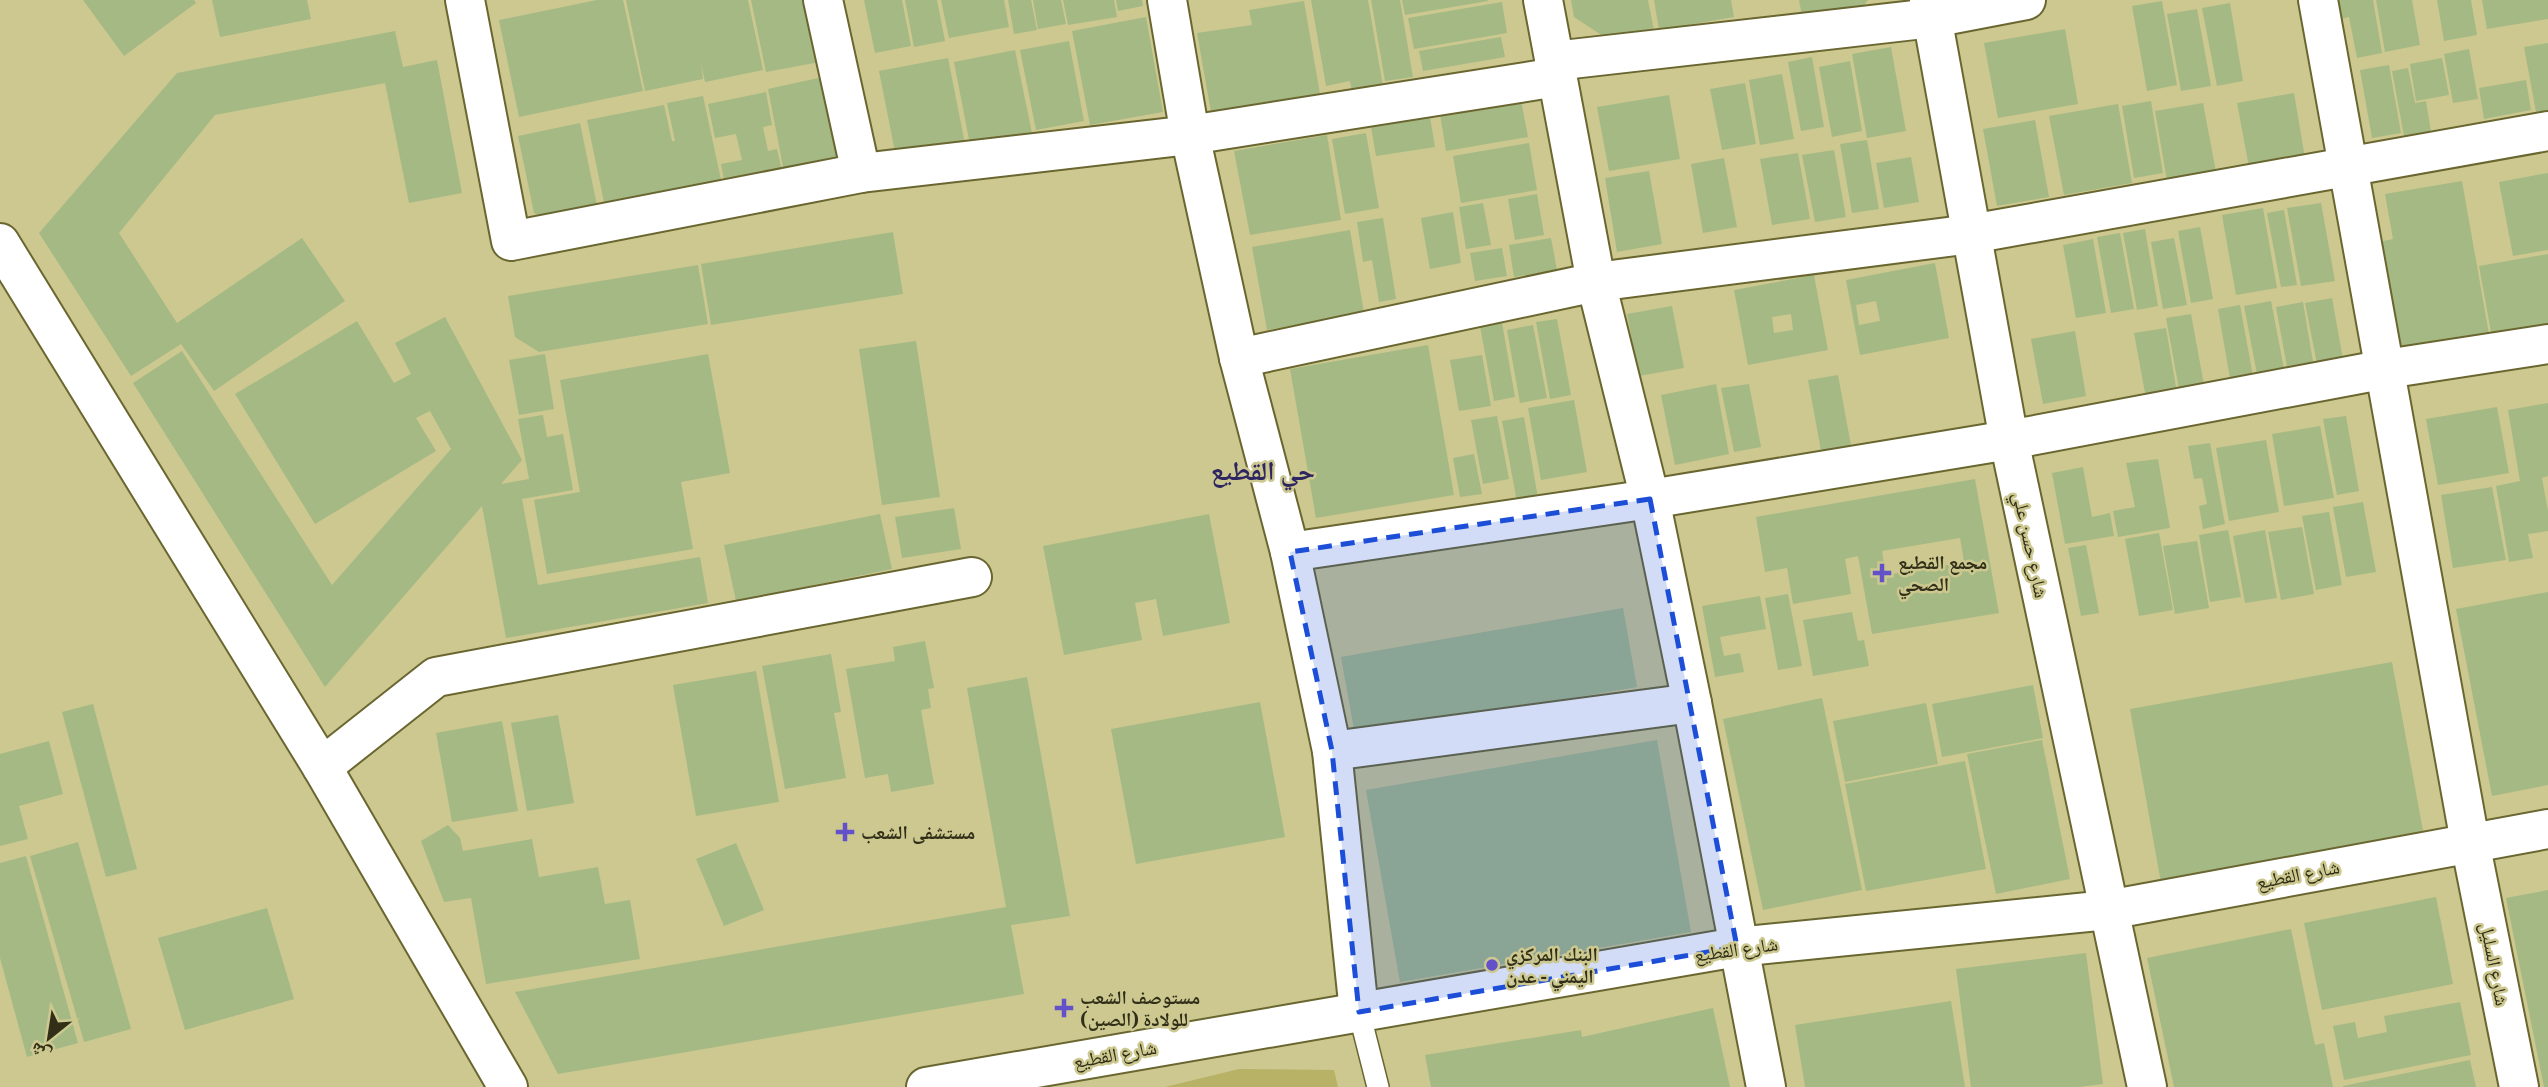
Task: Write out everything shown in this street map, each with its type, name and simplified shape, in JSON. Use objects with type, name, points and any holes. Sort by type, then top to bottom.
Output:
[{"type":"street","points":[[465,0],[511,241],[861,173],[1190,135],[1555,69],[1930,9],[2025,0]]},
{"type":"street","points":[[823,0],[861,173]]},
{"type":"street","points":[[1167,0],[1190,135],[1239,358],[1290,552],[1332,751],[1359,1012]]},
{"type":"street","points":[[1543,0],[1596,282],[1650,499],[1766,1087]]},
{"type":"street","name":"شارع السليل","points":[[2318,0],[2470,842],[2519,1087]]},
{"type":"street","name":"شارع حسن علي","points":[[1930,9],[2009,440],[2147,1087]]},
{"type":"street","points":[[1239,358],[1596,282],[1971,234],[2548,131]]},
{"type":"street","points":[[0,243],[322,767],[508,1087]]},
{"type":"street","points":[[1290,552],[1650,499],[2009,440],[2386,369],[2548,344]]},
{"type":"street","points":[[322,767],[436,677],[972,577]]},
{"type":"street","points":[[1332,751],[1692,703]]},
{"type":"street","name":"شارع القطيع","points":[[926,1087],[1737,947],[2108,910],[2548,829]]},
{"type":"lane","points":[[1359,1012],[1378,1087]]},
{"type":"highlighted area","points":[[1650,499],[1737,947],[1359,1012],[1332,751],[1290,552]]},
{"type":"shaded area","points":[[1239,1069],[1334,1070],[1338,1087],[1165,1087]]},
{"type":"building","points":[[83,0],[194,0],[196,3],[124,56]]},
{"type":"building","points":[[212,0],[307,0],[311,19],[220,37]]},
{"type":"building","points":[[597,0],[623,0],[643,91],[519,117],[499,20]]},
{"type":"building","points":[[626,0],[748,0],[763,70],[705,82],[701,63],[703,79],[645,91]]},
{"type":"building","points":[[751,0],[812,0],[825,61],[766,72]]},
{"type":"building","points":[[864,0],[902,0],[911,46],[875,53]]},
{"type":"building","points":[[905,0],[937,0],[945,41],[914,47]]},
{"type":"building","points":[[941,0],[1004,0],[1009,27],[949,38]]},
{"type":"building","points":[[1008,0],[1031,0],[1037,30],[1014,34]]},
{"type":"building","points":[[1033,0],[1061,0],[1066,24],[1038,29]]},
{"type":"building","points":[[1063,0],[1114,0],[1117,17],[1068,25]]},
{"type":"building","points":[[1116,0],[1142,0],[1143,6],[1118,11]]},
{"type":"building","points":[[1311,0],[1368,0],[1383,86],[1352,92],[1350,81],[1326,86]]},
{"type":"building","points":[[1371,0],[1400,0],[1413,77],[1385,81]]},
{"type":"building","points":[[1402,0],[1487,0],[1488,1],[1405,15]]},
{"type":"building","points":[[1571,0],[1648,0],[1654,30],[1606,38],[1574,17]]},
{"type":"building","points":[[1654,0],[1731,0],[1734,17],[1659,30]]},
{"type":"building","points":[[1799,0],[1868,0],[1864,5],[1802,16]]},
{"type":"building","points":[[2334,0],[2373,0],[2382,53],[2357,58],[2349,17],[2338,20]]},
{"type":"building","points":[[2376,0],[2412,0],[2420,45],[2385,52]]},
{"type":"building","points":[[2437,0],[2471,0],[2477,35],[2444,41]]},
{"type":"building","points":[[2482,0],[2548,0],[2548,19],[2487,29]]},
{"type":"building","points":[[1304,1],[1321,100],[1214,129],[1197,33],[1252,25],[1249,10]]},
{"type":"building","points":[[2162,1],[2177,85],[2147,91],[2132,6]]},
{"type":"building","points":[[1502,2],[1507,33],[1414,49],[1408,18]]},
{"type":"building","points":[[2230,3],[2243,81],[2217,86],[2202,8]]},
{"type":"building","points":[[2197,9],[2211,86],[2181,91],[2167,14]]},
{"type":"building","points":[[1146,17],[1163,112],[1090,125],[1072,31]]},
{"type":"building","points":[[2065,29],[2078,104],[1998,118],[1984,43]]},
{"type":"building","points":[[395,31],[403,67],[437,60],[462,193],[409,203],[385,83],[215,115],[119,233],[177,323],[302,238],[345,301],[214,391],[181,344],[131,376],[39,233],[177,73]]},
{"type":"building","points":[[1501,37],[1505,57],[1423,71],[1419,51]]},
{"type":"building","points":[[1069,41],[1084,121],[1036,130],[1020,50]]},
{"type":"building","points":[[2548,43],[2548,110],[2536,112],[2524,47]]},
{"type":"building","points":[[1891,47],[1906,131],[1867,138],[1852,54]]},
{"type":"building","points":[[2469,49],[2478,99],[2453,103],[2444,54]]},
{"type":"building","points":[[1015,50],[1033,138],[971,150],[954,62]]},
{"type":"building","points":[[1812,57],[1824,127],[1801,131],[1788,62]]},
{"type":"building","points":[[948,58],[966,149],[897,162],[879,71]]},
{"type":"building","points":[[2442,58],[2449,95],[2416,101],[2410,64]]},
{"type":"building","points":[[1850,61],[1862,131],[1832,137],[1819,67]]},
{"type":"building","points":[[2389,65],[2401,133],[2372,138],[2360,70]]},
{"type":"building","points":[[2408,68],[2415,103],[2426,101],[2431,132],[2404,136],[2392,71]]},
{"type":"building","points":[[1782,74],[1794,139],[1760,145],[1749,80]]},
{"type":"building","points":[[823,77],[841,165],[785,177],[768,89]]},
{"type":"building","points":[[2526,80],[2531,110],[2484,119],[2479,88]]},
{"type":"building","points":[[1745,83],[1756,144],[1722,150],[1710,89]]},
{"type":"building","points":[[766,92],[772,125],[763,127],[768,151],[777,149],[785,184],[727,196],[721,164],[742,160],[736,134],[715,138],[708,104]]},
{"type":"building","points":[[2294,93],[2305,158],[2249,167],[2237,103]]},
{"type":"building","points":[[1669,95],[1680,159],[1609,171],[1597,107]]},
{"type":"building","points":[[703,96],[723,189],[605,207],[587,120],[664,105],[672,141],[675,141],[667,103]]},
{"type":"building","points":[[1521,100],[1528,137],[1446,151],[1440,114]]},
{"type":"building","points":[[2151,101],[2163,173],[2134,178],[2122,106]]},
{"type":"building","points":[[2203,103],[2216,172],[2167,181],[2155,111]]},
{"type":"building","points":[[2118,104],[2132,183],[2064,195],[2049,116]]},
{"type":"building","points":[[1430,117],[1435,147],[1376,156],[1371,127]]},
{"type":"building","points":[[2035,120],[2049,197],[1997,206],[1983,129]]},
{"type":"building","points":[[580,123],[600,220],[561,228],[534,213],[518,136]]},
{"type":"building","points":[[1366,133],[1379,208],[1345,214],[1332,139]]},
{"type":"building","points":[[1327,135],[1341,220],[1250,235],[1234,151]]},
{"type":"building","points":[[1867,140],[1879,209],[1852,213],[1840,144]]},
{"type":"building","points":[[1529,143],[1537,190],[1461,203],[1453,156]]},
{"type":"building","points":[[1834,150],[1846,217],[1815,222],[1802,155]]},
{"type":"building","points":[[1798,153],[1810,219],[1772,225],[1760,159]]},
{"type":"building","points":[[1911,157],[1919,202],[1884,208],[1876,163]]},
{"type":"building","points":[[1724,158],[1737,227],[1703,233],[1691,164]]},
{"type":"building","points":[[1649,171],[1662,244],[1617,252],[1605,178]]},
{"type":"building","points":[[2548,173],[2548,250],[2513,256],[2499,182]]},
{"type":"building","points":[[2462,181],[2489,334],[2398,350],[2379,242],[2393,239],[2385,194]]},
{"type":"building","points":[[1537,194],[1544,235],[1515,240],[1508,199]]},
{"type":"building","points":[[1483,203],[1491,245],[1466,249],[1459,207]]},
{"type":"building","points":[[2321,203],[2335,281],[2301,286],[2287,208]]},
{"type":"building","points":[[2263,208],[2277,288],[2236,295],[2222,215]]},
{"type":"building","points":[[2284,210],[2297,285],[2281,287],[2267,213]]},
{"type":"building","points":[[1453,212],[1461,263],[1430,269],[1421,218]]},
{"type":"building","points":[[1383,218],[1396,299],[1379,302],[1372,260],[1363,262],[1357,222]]},
{"type":"building","points":[[2200,227],[2213,299],[2191,303],[2178,231]]},
{"type":"building","points":[[2145,229],[2158,306],[2137,310],[2123,233]]},
{"type":"building","points":[[1350,230],[1364,313],[1267,330],[1252,247]]},
{"type":"building","points":[[893,232],[903,294],[711,325],[701,264]]},
{"type":"building","points":[[2120,233],[2134,309],[2111,313],[2097,237]]},
{"type":"building","points":[[1551,238],[1557,270],[1514,277],[1509,245]]},
{"type":"building","points":[[2174,238],[2187,305],[2163,309],[2151,242]]},
{"type":"building","points":[[2093,239],[2106,313],[2076,318],[2063,245]]},
{"type":"building","points":[[1502,248],[1507,276],[1475,281],[1470,253]]},
{"type":"building","points":[[2548,254],[2548,333],[2493,343],[2479,266]]},
{"type":"building","points":[[1935,263],[1949,338],[1860,355],[1846,280]],"holes":[[[1876,301],[1880,321],[1859,325],[1856,305]]]},
{"type":"building","points":[[698,265],[708,324],[539,352],[515,337],[508,296]]},
{"type":"building","points":[[1814,275],[1828,350],[1748,365],[1734,290]],"holes":[[[1791,314],[1793,330],[1774,333],[1772,317]]]},
{"type":"building","points":[[2332,298],[2343,359],[2317,364],[2305,303]]},
{"type":"building","points":[[2271,301],[2284,369],[2257,374],[2244,306]]},
{"type":"building","points":[[2303,302],[2313,362],[2287,367],[2276,307]]},
{"type":"building","points":[[2240,305],[2255,387],[2232,390],[2218,309]]},
{"type":"building","points":[[1672,306],[1684,368],[1639,376],[1627,314]]},
{"type":"building","points":[[2191,314],[2204,385],[2179,389],[2166,318]]},
{"type":"building","points":[[445,317],[522,460],[501,484],[529,479],[518,419],[543,415],[547,437],[563,434],[573,490],[522,499],[538,585],[700,557],[708,603],[506,638],[482,506],[325,687],[133,383],[182,351],[332,585],[451,449],[430,411],[416,418],[436,451],[315,524],[235,394],[357,321],[394,383],[411,374],[395,343]]},
{"type":"building","points":[[1501,317],[1515,397],[1494,401],[1479,321]]},
{"type":"building","points":[[1557,319],[1571,395],[1550,399],[1536,322]]},
{"type":"building","points":[[1533,325],[1547,398],[1520,403],[1507,330]]},
{"type":"building","points":[[2166,328],[2177,393],[2146,398],[2134,333]]},
{"type":"building","points":[[2075,331],[2086,396],[2043,404],[2031,339]]},
{"type":"building","points":[[916,341],[940,497],[882,505],[859,349]]},
{"type":"building","points":[[1428,345],[1454,495],[1316,518],[1290,369]]},
{"type":"building","points":[[545,354],[554,409],[519,415],[509,360]]},
{"type":"building","points":[[708,354],[730,473],[681,482],[693,549],[547,574],[534,500],[580,492],[560,380]]},
{"type":"building","points":[[1482,355],[1491,406],[1459,411],[1450,360]]},
{"type":"building","points":[[1838,375],[1852,451],[1822,456],[1808,380]]},
{"type":"building","points":[[1716,384],[1729,454],[1675,465],[1661,395]]},
{"type":"building","points":[[1749,384],[1761,447],[1734,452],[1721,388]]},
{"type":"building","points":[[1574,400],[1587,472],[1541,480],[1528,408]]},
{"type":"building","points":[[2548,403],[2548,476],[2542,478],[2548,511],[2548,531],[2528,534],[2533,558],[2509,562],[2496,486],[2520,481],[2508,410]]},
{"type":"building","points":[[2497,407],[2509,473],[2438,485],[2426,419]]},
{"type":"building","points":[[1497,416],[1509,479],[1483,484],[1471,420]]},
{"type":"building","points":[[2346,416],[2359,491],[2337,495],[2323,419]]},
{"type":"building","points":[[1524,417],[1538,498],[1517,502],[1502,421]]},
{"type":"building","points":[[2320,426],[2334,498],[2284,506],[2272,434]]},
{"type":"building","points":[[2266,440],[2279,512],[2229,521],[2216,448]]},
{"type":"building","points":[[2210,443],[2225,524],[2203,529],[2199,506],[2207,504],[2202,478],[2194,479],[2188,446]]},
{"type":"building","points":[[1474,454],[1482,494],[1460,497],[1453,458]]},
{"type":"building","points":[[2158,459],[2170,528],[2118,537],[2113,511],[2135,507],[2126,463]]},
{"type":"building","points":[[2083,467],[2092,517],[2110,513],[2114,536],[2065,544],[2052,473]]},
{"type":"building","points":[[1975,479],[1999,613],[1872,634],[1858,556],[1845,559],[1851,594],[1793,604],[1787,568],[1765,572],[1756,517]],"holes":[[[1960,538],[1964,562],[1886,575],[1882,551]]]},
{"type":"building","points":[[2492,487],[2506,560],[2453,568],[2441,495]]},
{"type":"building","points":[[2363,502],[2376,572],[2346,577],[2333,507]]},
{"type":"building","points":[[954,508],[961,549],[902,558],[895,517]]},
{"type":"building","points":[[2329,512],[2342,585],[2316,590],[2302,516]]},
{"type":"building","points":[[880,514],[892,569],[736,601],[724,545]]},
{"type":"building","points":[[1209,514],[1230,623],[1163,636],[1156,599],[1135,603],[1142,640],[1064,655],[1043,546]]},
{"type":"building","points":[[2302,527],[2314,594],[2281,600],[2268,532]]},
{"type":"building","points":[[2228,530],[2241,597],[2210,602],[2199,535]]},
{"type":"building","points":[[2265,530],[2277,598],[2245,603],[2233,536]]},
{"type":"building","points":[[2159,533],[2173,610],[2139,616],[2125,539]]},
{"type":"building","points":[[2197,541],[2209,608],[2175,614],[2163,546]]},
{"type":"building","points":[[2086,545],[2099,613],[2081,616],[2068,548]]},
{"type":"building","points":[[2548,592],[2548,785],[2492,796],[2456,609]]},
{"type":"building","points":[[1788,594],[1802,666],[1778,670],[1765,598]]},
{"type":"building","points":[[1760,596],[1766,629],[1720,637],[1724,656],[1740,653],[1744,672],[1715,677],[1702,606]]},
{"type":"building","points":[[1623,608],[1637,687],[1355,735],[1341,657]]},
{"type":"building","points":[[1852,612],[1858,641],[1864,640],[1869,666],[1813,676],[1803,620]]},
{"type":"building","points":[[925,641],[934,688],[928,689],[931,708],[921,710],[934,784],[891,792],[888,774],[865,778],[846,669],[895,661],[893,647]]},
{"type":"building","points":[[831,654],[841,712],[834,713],[846,778],[785,789],[762,666]]},
{"type":"building","points":[[2392,662],[2424,836],[2161,883],[2130,709]]},
{"type":"building","points":[[756,671],[779,802],[696,816],[673,685]]},
{"type":"building","points":[[1027,677],[1070,916],[1011,925],[1024,994],[558,1074],[515,992],[1006,907],[967,688]]},
{"type":"building","points":[[2033,685],[2043,738],[1942,757],[1932,704]]},
{"type":"building","points":[[1822,698],[1862,890],[1763,910],[1723,719]]},
{"type":"building","points":[[1260,702],[1285,837],[1136,864],[1111,729]]},
{"type":"building","points":[[1926,703],[1938,764],[1845,782],[1833,721]]},
{"type":"building","points":[[93,704],[137,869],[106,877],[62,712]]},
{"type":"building","points":[[558,715],[574,803],[527,811],[511,723]]},
{"type":"building","points":[[502,721],[518,811],[452,822],[436,733]]},
{"type":"building","points":[[1657,740],[1691,932],[1400,982],[1366,790]]},
{"type":"building","points":[[2042,740],[2070,879],[1996,894],[1967,754]]},
{"type":"building","points":[[49,741],[63,794],[19,806],[28,839],[0,846],[0,754]]},
{"type":"building","points":[[1965,761],[1986,869],[1866,891],[1845,784]]},
{"type":"building","points":[[448,825],[460,838],[463,851],[532,839],[539,877],[598,867],[605,904],[630,900],[640,959],[486,984],[471,898],[444,902],[421,841]]},
{"type":"building","points":[[78,842],[131,1029],[84,1042],[30,856]]},
{"type":"building","points":[[736,843],[764,910],[724,926],[696,859]]},
{"type":"building","points":[[26,856],[78,1043],[27,1057],[0,958],[0,863]]},
{"type":"building","points":[[2548,890],[2548,1087],[2544,1087],[2506,898]]},
{"type":"building","points":[[2436,897],[2453,984],[2322,1010],[2304,923]]},
{"type":"building","points":[[267,908],[294,999],[185,1030],[158,938]]},
{"type":"building","points":[[2291,929],[2315,1045],[2324,1043],[2333,1087],[2174,1087],[2147,958]]},
{"type":"building","points":[[2086,953],[2103,1084],[2079,1087],[1971,1087],[1956,969]]},
{"type":"building","points":[[1951,1001],[1965,1087],[1805,1087],[1795,1025]]},
{"type":"building","points":[[2460,1002],[2471,1055],[2344,1080],[2333,1026],[2355,1022],[2358,1038],[2387,1032],[2384,1016]]},
{"type":"building","points":[[1713,1008],[1730,1087],[1431,1087],[1425,1055],[1581,1030],[1582,1037]]},
{"type":"building","points":[[2470,1060],[2476,1087],[2343,1087],[2343,1086]]},
{"type":"place","name":"مجمع القطيع الصحي","points":[[1882,573]]},
{"type":"place","name":"مستشفى الشعب","points":[[845,832]]},
{"type":"place","name":"البنك المركزي اليمني - عدن","points":[[1492,965]]},
{"type":"place","name":"مستوصف الشعب (الصين) للولادة","points":[[1064,1008]]},
{"type":"district","name":"حي القطيع","points":[[1263,471]]}]
